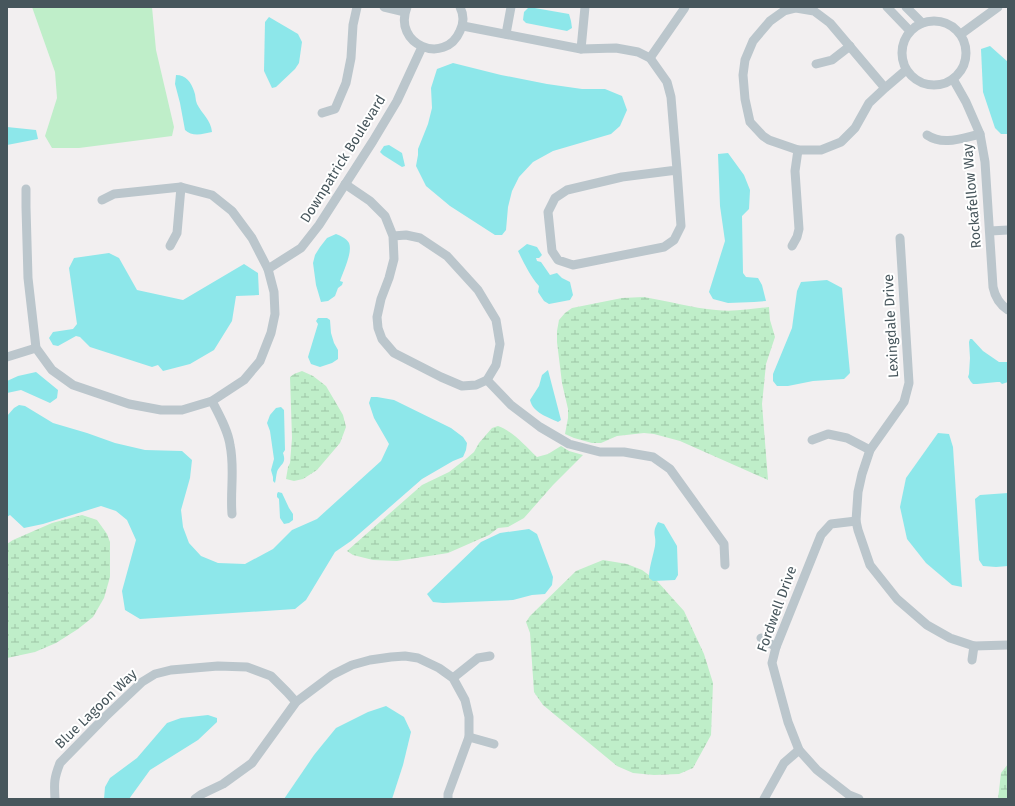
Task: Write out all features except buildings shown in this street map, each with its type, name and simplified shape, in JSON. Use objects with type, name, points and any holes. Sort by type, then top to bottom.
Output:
[{"type":"street","points":[[322,113],[335,109],[346,82],[351,58],[353,25],[357,7]]},
{"type":"street","points":[[384,7],[406,10],[404,26],[410,38],[422,47],[430,49],[438,49],[446,46],[459,35],[463,26],[463,18],[460,7]]},
{"type":"street","points":[[506,34],[511,7]]},
{"type":"street","points":[[581,48],[585,7]]},
{"type":"street","points":[[650,58],[684,7]]},
{"type":"street","points":[[887,7],[910,32]]},
{"type":"street","points":[[906,7],[922,23]]},
{"type":"street","points":[[961,34],[998,7]]},
{"type":"street","points":[[885,88],[830,23],[814,11],[796,8],[784,11],[770,21],[753,41],[744,60],[742,75],[750,122],[763,136],[798,150],[821,150],[841,142],[855,128],[869,103],[906,70]]},
{"type":"street","points":[[931,21],[940,22],[949,25],[961,34],[965,46],[966,56],[964,65],[960,73],[945,84],[936,86],[919,82],[911,77],[903,63],[901,55],[904,40],[910,32],[922,23],[931,21]]},
{"type":"street","points":[[463,26],[581,48],[616,48],[638,52],[650,58],[667,82],[671,97],[677,170],[681,226],[674,240],[664,247],[573,265],[558,260],[552,251],[548,212],[555,198],[567,190],[622,177],[677,170]]},
{"type":"street","points":[[816,64],[832,60],[850,46]]},
{"type":"street","name":"Downpatrick Boulevard","points":[[268,269],[301,248],[319,225],[373,142],[397,101],[422,47]]},
{"type":"street","name":"Rockafellow Way","points":[[953,79],[966,102],[980,134],[985,162],[993,287],[998,301],[1008,310]]},
{"type":"street","points":[[927,135],[934,139],[943,141],[980,134]]},
{"type":"street","points":[[792,246],[799,229],[795,171],[798,150]]},
{"type":"street","points":[[345,184],[370,202],[385,216],[393,236],[394,259],[377,317],[378,328],[382,339],[394,353],[462,386],[476,385],[486,380],[496,364],[500,344],[496,320],[478,290],[448,256],[420,238],[406,235],[393,236]]},
{"type":"street","points":[[170,246],[177,233],[181,187]]},
{"type":"street","points":[[26,189],[28,278],[36,348],[52,370],[73,385],[129,404],[161,410],[182,410],[212,401],[244,380],[260,361],[271,333],[275,314],[274,292],[268,269],[252,238],[232,211],[212,195],[181,187],[114,194],[102,200]]},
{"type":"street","points":[[990,231],[1008,230]]},
{"type":"street","name":"Lexingdale Drive","points":[[900,238],[909,383],[904,402],[870,450],[858,492],[856,521],[858,530],[870,565],[898,599],[927,625],[950,638],[974,646],[1008,645]]},
{"type":"street","points":[[7,357],[36,348]]},
{"type":"street","points":[[486,380],[511,404],[540,427],[569,444],[600,452],[624,452],[653,457],[670,469],[724,544],[724,565]]},
{"type":"street","points":[[212,401],[230,443],[232,459],[232,514]]},
{"type":"street","points":[[812,440],[828,434],[847,438],[870,450]]},
{"type":"street","name":"Fordwell Drive","points":[[856,521],[831,524],[821,535],[776,647],[772,662],[788,722],[799,750],[817,770],[848,797],[859,799]]},
{"type":"street","points":[[761,638],[776,647]]},
{"type":"street","points":[[972,660],[974,646]]},
{"type":"street","points":[[195,799],[223,784],[252,763],[296,702],[332,675],[352,665],[370,660],[405,656],[418,658],[439,668],[453,678],[465,700],[469,717],[469,737],[448,794],[448,799]]},
{"type":"street","points":[[453,678],[478,658],[490,656]]},
{"type":"street","name":"Blue Lagoon Way","points":[[55,799],[54,782],[60,763],[142,682],[155,674],[171,670],[218,666],[246,667],[271,676],[296,702]]},
{"type":"street","points":[[469,737],[494,744]]},
{"type":"street","points":[[764,799],[784,763],[799,750]]},
{"type":"green space","points":[[32,7],[152,7],[156,50],[174,127],[172,136],[79,148],[52,148],[45,136],[57,98],[55,72]]},
{"type":"green space","points":[[644,297],[698,308],[723,311],[769,307],[770,320],[775,337],[766,364],[762,404],[768,480],[680,441],[654,434],[644,433],[617,436],[601,443],[592,443],[565,434],[568,409],[562,383],[557,342],[559,320],[572,308],[622,298]]},
{"type":"green space","points":[[302,371],[313,376],[326,386],[343,415],[346,427],[340,443],[317,470],[303,479],[294,481],[286,479],[290,463],[292,438],[290,377]]},
{"type":"green space","points":[[498,426],[514,436],[537,457],[548,454],[561,446],[569,451],[583,455],[553,485],[524,518],[508,527],[498,528],[489,535],[448,553],[397,561],[373,560],[353,555],[347,551],[422,485],[449,472],[467,458],[474,452],[479,443],[492,428]]},
{"type":"green space","points":[[82,515],[97,520],[107,534],[110,542],[110,577],[104,598],[93,617],[56,643],[35,652],[7,658],[7,544],[52,523]]},
{"type":"green space","points":[[603,560],[627,564],[642,570],[657,581],[684,611],[704,654],[713,683],[711,735],[693,768],[679,774],[654,775],[633,773],[617,766],[543,705],[534,692],[530,633],[526,622],[530,616],[576,571]]},
{"type":"green space","points":[[1008,764],[1008,799],[998,799],[1001,773]]},
{"type":"water","points":[[529,7],[569,14],[572,28],[567,31],[526,23],[523,20],[524,12]]},
{"type":"water","points":[[269,17],[298,34],[302,42],[299,63],[295,69],[276,87],[272,88],[264,71],[265,22]]},
{"type":"water","points":[[990,46],[1008,62],[1008,134],[1001,134],[995,128],[983,92],[981,49]]},
{"type":"water","points":[[453,63],[501,75],[547,84],[582,89],[605,89],[622,96],[627,110],[620,126],[611,134],[553,151],[533,162],[519,177],[512,191],[508,207],[506,230],[502,235],[495,235],[450,206],[426,186],[416,166],[418,149],[428,124],[432,108],[431,88],[437,69]]},
{"type":"water","points":[[176,75],[183,76],[190,82],[195,93],[197,104],[208,121],[212,132],[191,134],[185,130],[175,84]]},
{"type":"water","points":[[7,127],[36,130],[38,139],[7,145]]},
{"type":"water","points":[[389,145],[402,153],[405,166],[402,167],[380,152],[384,146]]},
{"type":"water","points":[[728,153],[744,175],[750,190],[749,209],[742,216],[743,273],[746,277],[758,278],[762,285],[766,301],[728,303],[713,299],[709,292],[725,241],[720,206],[718,154]]},
{"type":"water","points":[[336,234],[345,238],[349,243],[349,257],[340,281],[343,282],[342,285],[338,288],[335,296],[328,301],[321,302],[316,285],[313,263],[315,255],[327,238]]},
{"type":"water","points":[[527,244],[537,247],[542,255],[539,258],[536,258],[537,261],[541,262],[550,275],[557,273],[562,278],[570,282],[573,295],[570,300],[549,304],[544,301],[538,292],[539,286],[530,274],[518,251]]},
{"type":"water","points":[[109,253],[119,258],[137,290],[183,300],[244,264],[258,273],[259,295],[236,296],[232,321],[214,350],[190,364],[163,371],[158,365],[152,367],[90,347],[80,337],[76,336],[58,346],[53,345],[49,338],[53,332],[73,329],[77,324],[69,268],[74,258]]},
{"type":"water","points":[[827,280],[842,288],[850,373],[844,379],[813,381],[788,386],[777,386],[773,381],[773,374],[792,328],[797,291],[801,282]]},
{"type":"water","points":[[318,318],[327,318],[330,320],[331,333],[338,350],[338,359],[332,363],[320,367],[311,364],[308,357],[318,324],[316,321]]},
{"type":"water","points":[[970,339],[972,339],[983,351],[999,362],[1008,362],[1008,382],[1002,384],[997,382],[973,384],[971,382],[968,377]]},
{"type":"water","points":[[548,370],[561,420],[558,422],[534,408],[530,400],[539,386],[542,375]]},
{"type":"water","points":[[36,372],[58,390],[57,398],[50,403],[21,390],[7,393],[7,381],[18,376]]},
{"type":"water","points":[[371,397],[394,400],[451,428],[463,437],[467,443],[466,450],[463,457],[453,461],[422,479],[351,541],[335,552],[306,600],[295,609],[140,619],[125,610],[122,591],[136,540],[127,520],[116,511],[101,506],[43,524],[24,528],[10,515],[7,517],[7,416],[19,405],[25,406],[53,423],[115,443],[145,450],[182,451],[192,460],[190,478],[181,510],[183,527],[189,543],[201,556],[218,563],[245,564],[273,549],[292,530],[317,519],[381,461],[389,444],[374,418],[369,403]]},
{"type":"water","points":[[281,407],[284,410],[285,450],[283,453],[284,462],[278,469],[275,483],[273,481],[271,470],[274,459],[270,431],[267,423],[270,415],[276,408]]},
{"type":"water","points":[[938,433],[949,434],[953,447],[962,587],[952,585],[926,563],[907,539],[900,507],[906,478]]},
{"type":"water","points":[[278,492],[282,493],[293,514],[293,520],[289,523],[284,524],[280,518],[279,499],[277,497]]},
{"type":"water","points":[[1008,493],[1008,566],[983,566],[979,560],[975,499],[980,495]]},
{"type":"water","points":[[658,522],[664,524],[677,546],[678,575],[675,580],[653,581],[649,578],[650,566],[655,546],[655,529]]},
{"type":"water","points":[[529,529],[537,534],[553,577],[552,585],[545,594],[532,595],[513,600],[443,603],[433,602],[427,594],[481,542],[500,533]]},
{"type":"water","points":[[386,706],[404,717],[411,732],[403,765],[392,799],[284,799],[314,755],[336,728],[368,712]]},
{"type":"water","points":[[208,715],[217,718],[217,722],[198,740],[150,770],[129,799],[104,799],[105,787],[110,778],[137,758],[167,723],[181,718]]}]
